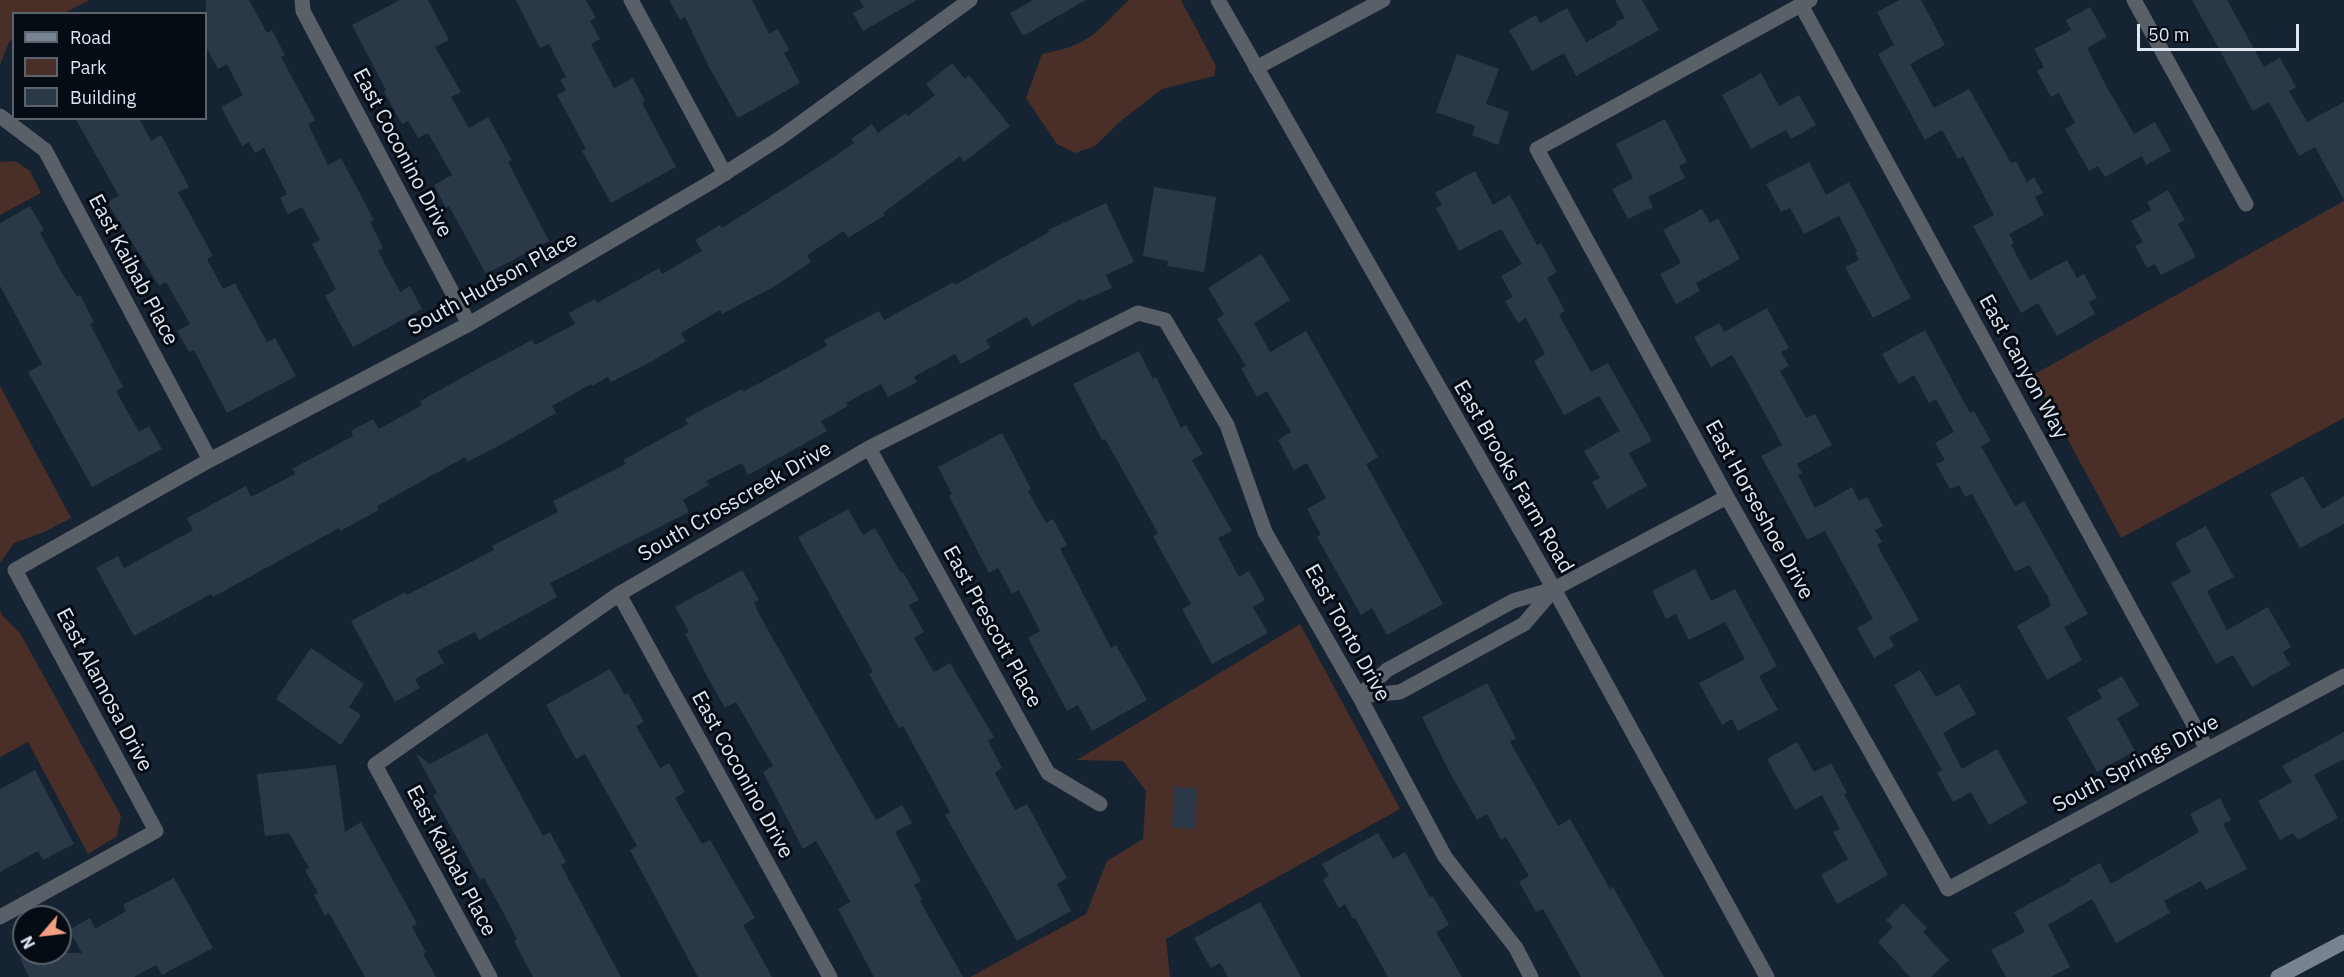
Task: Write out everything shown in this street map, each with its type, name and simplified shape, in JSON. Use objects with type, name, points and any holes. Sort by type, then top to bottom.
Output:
[{"type":"main road","points":[[2278,977],[2344,942]]},
{"type":"street","name":"East Coconino Drive","points":[[302,0],[303,11],[469,324]]},
{"type":"street","points":[[631,0],[725,174]]},
{"type":"street","name":"South Hudson Place","points":[[15,570],[210,460],[469,324],[725,174],[780,138],[970,0]]},
{"type":"street","name":"East Brooks Farm Road","points":[[1218,0],[1554,590],[1767,977]]},
{"type":"street","points":[[1256,68],[1383,0]]},
{"type":"street","points":[[2134,0],[2246,204]]},
{"type":"street","name":"East Horseshoe Drive","points":[[1806,2],[1537,149],[1727,497],[1948,889]]},
{"type":"street","name":"East Canyon Way","points":[[1806,2],[2207,749]]},
{"type":"street","name":"East Kaibab Place","points":[[0,116],[45,150],[210,460]]},
{"type":"street","name":"South Crosscreek Drive","points":[[375,765],[619,594],[869,448],[1138,313]]},
{"type":"street","name":"East Tonto Drive","points":[[1138,313],[1165,320],[1227,425],[1265,532],[1359,696],[1444,857],[1516,948],[1531,977]]},
{"type":"street","name":"East Prescott Place","points":[[869,448],[1048,773],[1100,804]]},
{"type":"street","points":[[1359,696],[1387,670],[1418,652],[1513,601],[1554,590],[1727,497]]},
{"type":"street","name":"East Alamosa Drive","points":[[0,917],[156,831],[15,570]]},
{"type":"street","points":[[1359,696],[1400,692],[1524,624],[1554,590]]},
{"type":"street","name":"East Coconino Drive","points":[[619,594],[830,977]]},
{"type":"street","name":"South Springs Drive","points":[[1948,889],[2344,676]]},
{"type":"street","name":"East Kaibab Place","points":[[375,765],[490,977]]},
{"type":"green space","points":[[0,0],[90,0],[66,12],[12,12],[12,40],[0,65]]},
{"type":"green space","points":[[1129,0],[1181,0],[1216,66],[1214,76],[1162,89],[1122,120],[1095,146],[1075,153],[1057,144],[1026,98],[1042,54],[1083,41]]},
{"type":"green space","points":[[15,161],[30,171],[41,193],[0,215],[0,162]]},
{"type":"green space","points":[[2344,201],[2344,418],[2121,538],[2033,375]]},
{"type":"green space","points":[[0,386],[71,518],[44,532],[14,543],[0,563]]},
{"type":"green space","points":[[0,610],[20,633],[121,816],[117,836],[88,854],[28,742],[0,757]]},
{"type":"green space","points":[[1300,624],[1400,809],[1166,939],[1170,977],[970,977],[1086,914],[1107,861],[1143,839],[1146,791],[1123,761],[1077,760]]},
{"type":"building","points":[[206,0],[249,0],[267,33],[272,30],[285,55],[281,57],[315,120],[308,124],[328,165],[341,158],[374,220],[370,222],[383,248],[378,251],[400,292],[410,286],[422,309],[353,347],[325,296],[336,289],[312,244],[320,240],[302,207],[288,214],[280,198],[287,194],[264,148],[255,153],[249,142],[242,146],[221,107],[243,95],[227,64],[218,69],[207,49]]},
{"type":"building","points":[[400,0],[428,0],[449,40],[435,47],[461,92],[451,97],[469,128],[488,117],[512,160],[508,162],[549,241],[486,274],[449,206],[446,208],[434,185],[452,175],[428,133],[418,138],[408,121],[402,124],[352,25]]},
{"type":"building","points":[[516,0],[586,0],[596,18],[590,21],[600,39],[591,44],[614,88],[633,78],[645,101],[642,103],[676,167],[611,203],[582,151],[586,149],[557,95],[566,90],[560,80],[566,77],[549,44],[540,48]]},
{"type":"building","points":[[669,0],[752,0],[769,34],[778,29],[789,50],[784,53],[800,83],[738,118],[709,67],[685,17],[680,20]]},
{"type":"building","points":[[860,0],[917,0],[863,31],[853,13],[864,7]]},
{"type":"building","points":[[1033,0],[1086,0],[1023,36],[1010,13]]},
{"type":"building","points":[[1615,0],[1642,0],[1659,30],[1576,76],[1564,53],[1532,71],[1509,30],[1536,15],[1540,23],[1567,8],[1586,42],[1625,18]]},
{"type":"building","points":[[1899,0],[1921,0],[1945,45],[1910,64],[1934,108],[1969,89],[2011,163],[2016,161],[2027,182],[2034,177],[2043,193],[2035,197],[2044,215],[2009,234],[2014,243],[2011,245],[2030,280],[2067,260],[2077,278],[2084,274],[2097,298],[2089,302],[2095,314],[2057,336],[2038,303],[2021,313],[1973,226],[1994,215],[1963,156],[1958,159],[1942,130],[1925,140],[1878,54],[1894,45],[1877,12]]},
{"type":"building","points":[[2192,0],[2227,0],[2264,67],[2280,58],[2296,87],[2289,91],[2307,122],[2344,102],[2344,200],[2315,147],[2299,156],[2269,102],[2253,111]]},
{"type":"building","points":[[2090,7],[2107,37],[2087,48],[2104,82],[2134,134],[2155,122],[2171,151],[2146,165],[2142,156],[2105,177],[2098,166],[2089,171],[2065,129],[2075,123],[2059,93],[2051,97],[2037,71],[2044,67],[2034,49],[2071,30],[2066,20]]},
{"type":"building","points":[[1457,54],[1499,69],[1486,104],[1509,112],[1498,145],[1472,135],[1475,126],[1436,112]]},
{"type":"building","points":[[952,63],[965,79],[969,75],[1010,126],[964,162],[960,156],[883,213],[885,215],[848,238],[844,231],[807,255],[811,262],[775,286],[722,314],[720,310],[681,333],[686,341],[647,364],[611,382],[608,377],[592,386],[591,384],[552,406],[556,413],[506,442],[467,462],[465,457],[377,506],[379,510],[340,531],[339,528],[213,597],[211,594],[134,636],[96,568],[118,556],[124,568],[193,530],[187,518],[246,486],[251,497],[295,474],[292,469],[353,436],[351,431],[373,419],[379,429],[422,405],[420,401],[481,367],[532,340],[535,345],[575,324],[569,313],[595,299],[597,303],[659,268],[662,274],[702,251],[695,240],[720,225],[722,228],[831,159],[854,143],[851,139],[872,124],[878,133],[906,113],[908,116],[935,95],[926,84]]},
{"type":"building","points":[[1761,73],[1779,106],[1799,95],[1816,125],[1791,139],[1786,130],[1751,149],[1722,95]]},
{"type":"building","points":[[1665,119],[1687,162],[1679,166],[1685,178],[1648,197],[1653,207],[1628,219],[1612,189],[1633,178],[1616,144]]},
{"type":"building","points":[[76,120],[140,120],[151,141],[161,135],[189,187],[178,192],[213,256],[207,259],[223,289],[235,283],[267,342],[275,338],[296,376],[227,413],[194,350],[189,352],[177,331],[190,324],[166,282],[159,286],[107,202],[119,196]]},
{"type":"building","points":[[1809,162],[1826,195],[1849,182],[1911,298],[1873,318],[1845,267],[1859,260],[1855,252],[1857,251],[1839,216],[1804,234],[1790,208],[1781,212],[1766,184]]},
{"type":"building","points":[[1475,171],[1493,205],[1510,195],[1537,245],[1541,243],[1557,272],[1547,278],[1565,311],[1559,315],[1591,372],[1608,363],[1652,441],[1629,453],[1647,486],[1607,509],[1592,482],[1600,478],[1584,451],[1620,431],[1599,396],[1564,415],[1534,361],[1545,354],[1526,318],[1518,323],[1505,301],[1513,297],[1501,276],[1522,264],[1501,229],[1459,251],[1436,208],[1442,205],[1435,193]]},
{"type":"building","points":[[1154,187],[1216,197],[1204,272],[1167,266],[1168,261],[1143,256]]},
{"type":"building","points":[[2168,190],[2185,220],[2178,224],[2196,257],[2161,275],[2155,264],[2147,268],[2135,246],[2143,242],[2131,221],[2151,210],[2147,202]]},
{"type":"building","points":[[1106,203],[1134,262],[1106,275],[1112,288],[1082,301],[1081,299],[1032,326],[1027,317],[986,340],[990,348],[961,364],[955,354],[914,377],[917,382],[888,397],[881,384],[846,403],[848,406],[821,421],[827,431],[748,475],[742,463],[706,481],[709,485],[683,500],[689,512],[550,583],[557,597],[479,640],[475,632],[437,651],[444,663],[415,679],[420,688],[395,702],[351,621],[405,592],[407,595],[494,550],[492,546],[558,512],[553,501],[626,464],[623,460],[688,424],[685,419],[742,389],[743,392],[827,346],[824,340],[879,311],[884,320],[954,282],[955,285],[1049,232],[1048,230]]},
{"type":"building","points":[[30,206],[44,230],[40,233],[62,273],[77,297],[80,295],[94,322],[90,324],[123,387],[116,391],[139,432],[149,426],[162,449],[92,487],[28,372],[42,364],[0,286],[0,223]]},
{"type":"building","points":[[1702,209],[1710,223],[1718,218],[1740,259],[1696,283],[1700,291],[1676,304],[1660,274],[1681,263],[1663,230]]},
{"type":"building","points":[[1261,254],[1290,300],[1254,323],[1270,352],[1306,331],[1378,457],[1366,464],[1443,604],[1387,635],[1372,608],[1361,615],[1317,537],[1321,535],[1307,509],[1326,498],[1307,463],[1294,470],[1278,440],[1291,432],[1267,391],[1257,397],[1241,368],[1246,366],[1217,319],[1224,314],[1208,288]]},
{"type":"building","points":[[1767,308],[1789,348],[1781,352],[1789,366],[1780,371],[1806,418],[1815,414],[1832,445],[1797,464],[1802,473],[1798,475],[1815,508],[1852,487],[1859,501],[1867,497],[1883,526],[1875,530],[1882,542],[1877,545],[1919,620],[1889,637],[1894,646],[1874,658],[1857,628],[1873,619],[1825,531],[1807,540],[1761,456],[1782,445],[1751,388],[1732,355],[1711,367],[1694,337],[1719,323],[1724,332]]},
{"type":"building","points":[[1925,330],[1970,413],[1974,411],[1991,441],[1981,446],[2015,506],[2024,501],[2088,614],[2064,627],[2082,660],[2047,680],[2017,626],[2051,606],[2048,597],[2029,565],[2015,572],[1972,494],[1965,497],[1959,485],[1950,489],[1936,464],[1945,460],[1935,443],[1954,432],[1936,399],[1929,403],[1914,375],[1899,384],[1882,354]]},
{"type":"building","points":[[1139,351],[1153,379],[1156,377],[1181,428],[1186,425],[1203,454],[1192,460],[1232,531],[1218,538],[1239,577],[1249,571],[1265,600],[1253,607],[1268,633],[1212,664],[1182,609],[1191,604],[1153,536],[1158,533],[1105,439],[1102,440],[1073,384]]},
{"type":"building","points":[[1002,433],[1031,489],[1028,491],[1046,523],[1053,519],[1067,545],[1060,549],[1111,648],[1116,645],[1147,700],[1092,731],[1078,705],[1067,711],[1028,638],[1040,631],[1019,590],[1012,594],[998,568],[989,573],[949,496],[952,494],[938,467]]},
{"type":"building","points":[[2303,476],[2322,509],[2344,496],[2344,524],[2300,548],[2270,494]]},
{"type":"building","points":[[848,509],[863,535],[875,528],[901,573],[903,572],[919,600],[909,605],[924,632],[914,638],[934,672],[950,663],[994,737],[988,741],[1002,768],[995,773],[1015,810],[1027,804],[1067,878],[1057,884],[1071,911],[1017,941],[945,815],[950,812],[903,726],[899,728],[869,674],[873,672],[798,537]]},
{"type":"building","points":[[2206,526],[2234,577],[2207,591],[2227,630],[2268,607],[2291,647],[2283,652],[2290,665],[2252,687],[2233,655],[2216,664],[2171,583],[2191,572],[2175,543]]},
{"type":"building","points":[[1695,569],[1711,601],[1735,589],[1777,666],[1759,676],[1778,710],[1738,731],[1732,719],[1722,725],[1699,683],[1745,659],[1725,622],[1689,640],[1676,614],[1666,619],[1652,591]]},
{"type":"building","points":[[742,570],[759,600],[754,602],[759,614],[876,820],[902,805],[912,823],[895,832],[921,881],[914,885],[922,899],[920,901],[963,977],[874,977],[838,909],[850,902],[832,868],[816,841],[803,849],[763,772],[773,766],[736,702],[725,708],[708,678],[685,634],[689,632],[675,607]]},
{"type":"building","points":[[311,648],[364,684],[349,707],[361,715],[341,745],[276,699]]},
{"type":"building","points":[[610,669],[625,695],[628,693],[644,722],[636,726],[660,768],[669,763],[685,792],[675,798],[702,844],[710,840],[755,918],[743,925],[772,977],[698,977],[630,850],[637,846],[585,754],[576,759],[546,705]]},
{"type":"building","points":[[1920,670],[1936,697],[1959,684],[1976,714],[1943,733],[1962,769],[1997,749],[2027,803],[1989,825],[1971,792],[1953,802],[1937,773],[1942,770],[1894,685]]},
{"type":"building","points":[[2122,676],[2139,706],[2117,718],[2135,751],[2097,772],[2067,718],[2102,698],[2097,690]]},
{"type":"building","points":[[1487,683],[1516,738],[1510,742],[1558,826],[1570,819],[1610,889],[1613,887],[1664,977],[1581,977],[1543,909],[1536,912],[1519,882],[1529,876],[1506,837],[1501,840],[1487,814],[1477,820],[1422,717]]},
{"type":"building","points":[[2344,732],[2344,759],[2314,775],[2338,818],[2298,840],[2293,833],[2280,840],[2258,801],[2292,782],[2282,766]]},
{"type":"building","points":[[487,733],[543,836],[550,832],[566,862],[561,865],[621,977],[533,977],[514,941],[517,939],[504,914],[484,878],[480,880],[433,795],[437,793],[416,754],[430,764]]},
{"type":"building","points":[[1797,742],[1814,772],[1831,763],[1847,793],[1844,794],[1888,875],[1837,904],[1821,875],[1848,859],[1833,832],[1840,829],[1822,795],[1795,810],[1767,759]]},
{"type":"building","points":[[336,765],[345,832],[361,822],[417,924],[412,927],[426,952],[423,954],[436,977],[365,977],[329,913],[325,916],[314,895],[318,893],[305,870],[309,868],[289,833],[265,836],[257,774]]},
{"type":"building","points":[[35,770],[74,844],[43,860],[38,851],[0,872],[0,789]]},
{"type":"building","points":[[1174,787],[1197,788],[1195,829],[1172,827]]},
{"type":"building","points":[[2220,798],[2231,820],[2223,824],[2247,869],[2206,890],[2201,881],[2164,901],[2170,913],[2116,943],[2092,899],[2048,925],[2070,967],[2051,977],[2006,977],[1991,950],[2025,932],[2014,912],[2100,863],[2111,884],[2199,832],[2190,814]]},
{"type":"building","points":[[1378,833],[1393,859],[1405,852],[1430,897],[1433,896],[1449,925],[1436,932],[1462,977],[1388,977],[1355,918],[1353,919],[1345,904],[1339,908],[1323,880],[1329,876],[1322,864]]},
{"type":"building","points":[[174,878],[213,948],[162,975],[156,965],[134,977],[29,977],[23,965],[72,965],[72,953],[82,953],[72,935],[72,928],[90,918],[95,929],[126,911],[123,905]]},
{"type":"building","points":[[1260,902],[1301,977],[1228,977],[1220,963],[1211,968],[1194,938]]},
{"type":"building","points":[[1903,903],[1927,928],[1923,932],[1949,960],[1931,977],[1910,977],[1878,942],[1893,927],[1886,920]]}]
